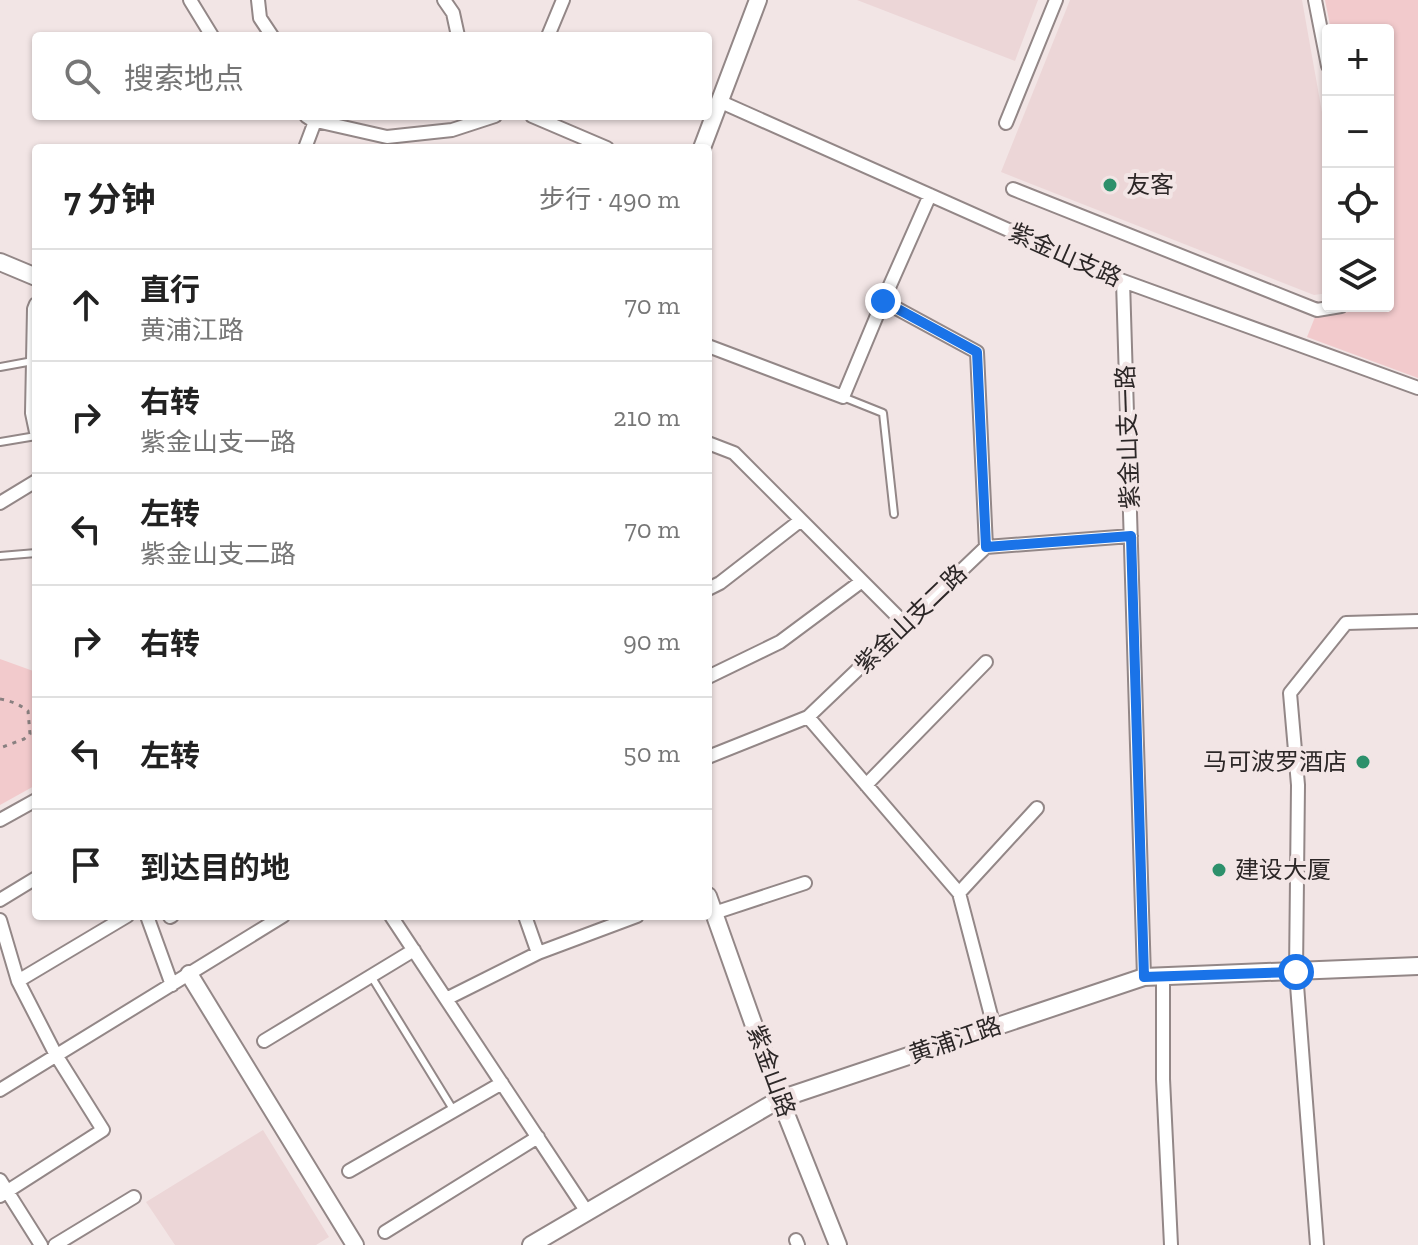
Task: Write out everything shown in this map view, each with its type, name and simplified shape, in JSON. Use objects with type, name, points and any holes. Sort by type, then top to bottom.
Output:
[{"type":"street","points":[[190,0],[210,32]]},
{"type":"street","points":[[258,0],[260,18],[269,32]]},
{"type":"street","points":[[444,0],[453,13],[457,32]]},
{"type":"street","points":[[550,32],[563,0]]},
{"type":"street","points":[[704,144],[758,0]]},
{"type":"street","points":[[1006,123],[1056,0]]},
{"type":"street","points":[[1315,0],[1322,36]]},
{"type":"street","name":"紫金山支路","points":[[721,102],[1123,281],[1418,388]]},
{"type":"street","points":[[312,120],[387,137],[452,130],[483,120]]},
{"type":"street","points":[[306,144],[316,120]]},
{"type":"street","points":[[541,120],[598,144]]},
{"type":"street","points":[[1013,189],[1317,310],[1322,309]]},
{"type":"street","points":[[712,348],[843,397],[930,195]]},
{"type":"street","points":[[0,262],[32,275]]},
{"type":"street","name":"紫金山支一路","points":[[1123,281],[1144,977]]},
{"type":"street","points":[[883,301],[977,352],[986,547]]},
{"type":"street","points":[[712,445],[734,453],[905,624]]},
{"type":"street","points":[[0,503],[32,483]]},
{"type":"street","points":[[712,587],[801,520]]},
{"type":"street","name":"紫金山支二路","points":[[712,755],[808,717],[986,547],[1131,536]]},
{"type":"street","points":[[712,675],[780,642],[862,581]]},
{"type":"street","points":[[1317,1245],[1296,972],[1298,785],[1290,693],[1346,623],[1418,621]]},
{"type":"street","points":[[866,785],[986,662]]},
{"type":"street","points":[[808,717],[959,893],[994,1027]]},
{"type":"street","points":[[0,820],[32,802]]},
{"type":"street","points":[[959,893],[1037,808]]},
{"type":"street","points":[[0,900],[32,880]]},
{"type":"street","points":[[714,913],[805,883]]},
{"type":"street","name":"紫金山路","points":[[712,907],[780,1099],[838,1245]]},
{"type":"street","points":[[0,920],[18,981],[56,1055],[103,1130],[2,1189],[41,1245]]},
{"type":"street","points":[[18,981],[120,920]]},
{"type":"street","points":[[148,920],[172,985]]},
{"type":"street","points":[[0,1090],[277,920]]},
{"type":"street","points":[[394,920],[587,1212]]},
{"type":"street","points":[[526,920],[538,953]]},
{"type":"street","points":[[446,999],[538,953],[626,920]]},
{"type":"street","points":[[264,1041],[414,950]]},
{"type":"street","name":"黄浦江路","points":[[531,1245],[780,1099],[1144,977],[1418,966]]},
{"type":"street","points":[[189,974],[355,1245]]},
{"type":"street","points":[[1163,976],[1163,1079],[1171,1245]]},
{"type":"street","points":[[349,1171],[502,1083]]},
{"type":"street","points":[[385,1232],[538,1137]]},
{"type":"street","points":[[55,1245],[134,1197]]},
{"type":"lane","points":[[0,367],[32,361]]},
{"type":"lane","points":[[843,397],[883,413],[894,514]]},
{"type":"lane","points":[[0,442],[32,435]]},
{"type":"lane","points":[[0,556],[32,553]]},
{"type":"lane","points":[[371,976],[454,1111]]},
{"type":"path","points":[[0,699],[21,706],[28,711],[30,718],[30,734],[0,748]]},
{"type":"shaded area","points":[[857,0],[1038,0],[1015,61]]},
{"type":"shaded area","points":[[1070,0],[1302,0],[1322,112],[1322,294],[1314,295],[1001,172]]},
{"type":"shaded area","points":[[1325,0],[1418,0],[1418,378],[1307,337],[1315,317],[1348,312],[1394,312],[1394,24],[1330,24]]},
{"type":"shaded area","points":[[0,659],[32,671],[32,787],[0,805]]},
{"type":"shaded area","points":[[263,1130],[329,1237],[316,1245],[175,1245],[146,1202]]},
{"type":"place","name":"友客","points":[[1110,185]]},
{"type":"place","name":"马可波罗酒店","points":[[1363,762]]},
{"type":"place","name":"建设大厦","points":[[1219,870]]},
{"type":"route","points":[[883,301],[977,352],[986,547],[1131,536],[1144,977],[1296,972]]}]
